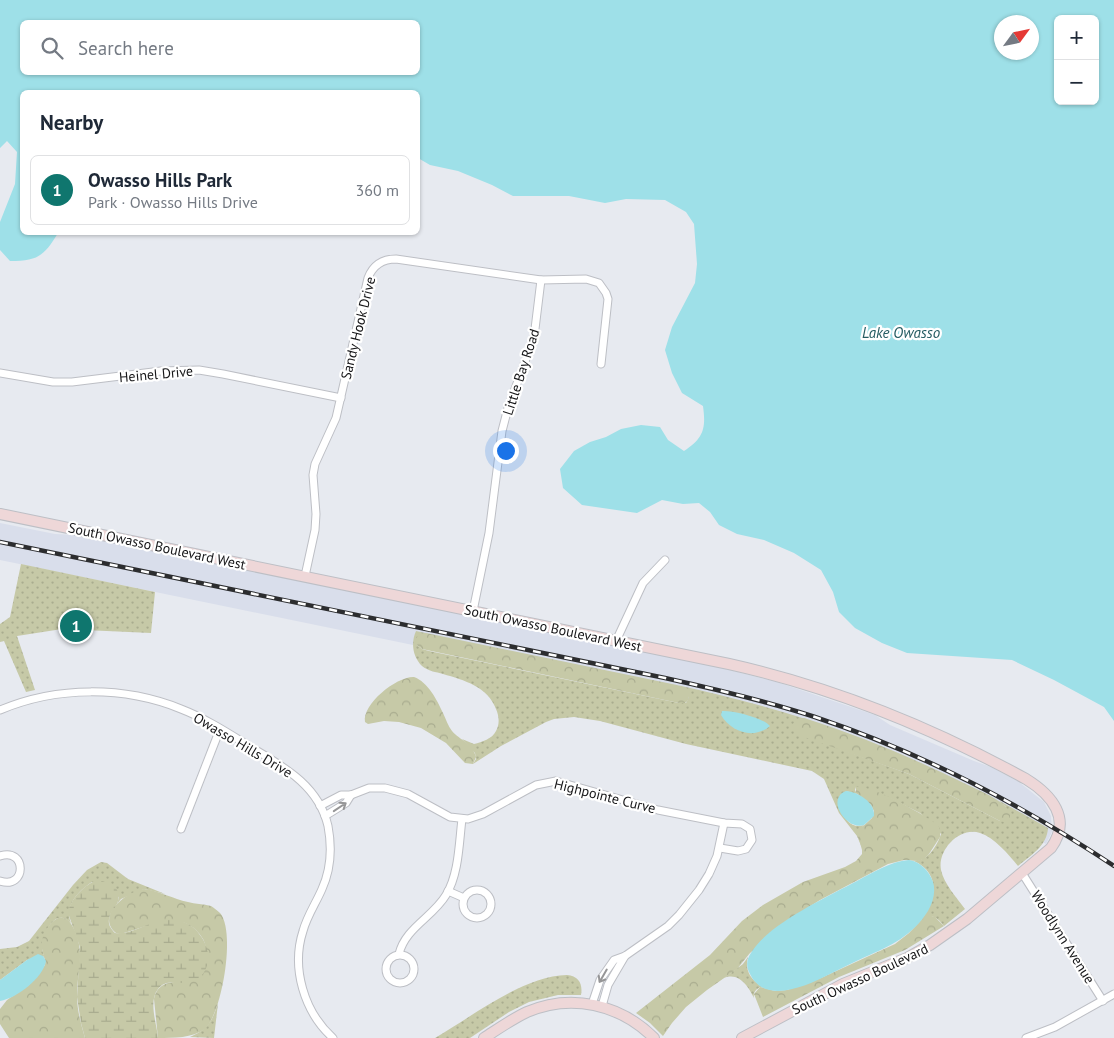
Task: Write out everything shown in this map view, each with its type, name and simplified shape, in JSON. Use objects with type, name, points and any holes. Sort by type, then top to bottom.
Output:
[{"type":"street","name":"Sandy Hook Drive","points":[[305,576],[315,522],[315,464],[336,418],[368,278],[376,265],[383,261],[396,259],[541,280],[586,279],[598,283],[603,287],[608,300],[601,364]]},
{"type":"street","name":"Little Bay Road","points":[[473,611],[489,533],[502,431],[508,408],[534,337],[541,280]]},
{"type":"street","name":"Heinel Drive","points":[[0,373],[53,382],[72,382],[166,371],[199,370],[341,398]]},
{"type":"street","name":"South Owasso Boulevard West","points":[[0,514],[729,664],[770,675],[833,695],[920,728],[1023,778],[1049,797],[1057,809],[1060,820],[1059,831]]},
{"type":"street","points":[[616,641],[643,583],[665,560]]},
{"type":"street","name":"Owasso Hills Drive","points":[[0,710],[35,698],[76,692],[114,693],[142,697],[188,712],[293,773],[312,792],[320,806],[325,816],[330,840],[330,863],[324,885],[303,930],[298,966],[308,1003],[331,1038]]},
{"type":"street","points":[[182,829],[220,729]]},
{"type":"street","name":"Highpointe Curve","points":[[462,819],[480,816],[531,787],[552,781],[571,784],[645,806],[724,823],[744,824],[751,831],[752,840],[750,847],[742,851],[720,848]]},
{"type":"street","points":[[320,806],[341,795],[351,795],[369,788],[393,789],[408,794],[447,816],[462,819],[455,868],[448,891],[431,914],[408,934],[399,954],[390,958],[386,963],[385,970],[389,979],[401,983],[410,979],[414,968],[408,957],[399,954]]},
{"type":"street","points":[[325,816],[346,803],[351,795]]},
{"type":"street","points":[[597,1005],[597,987],[605,970],[614,960],[625,956],[668,926],[706,879],[720,848],[724,823]]},
{"type":"street","name":"South Owasso Boulevard","points":[[742,1038],[843,984],[907,958],[948,934],[1049,850],[1056,840],[1059,831]]},
{"type":"street","points":[[0,855],[14,856],[21,868],[15,880],[6,883],[0,881]]},
{"type":"street","name":"Woodlynn Avenue","points":[[1022,873],[1103,1001]]},
{"type":"street","points":[[448,891],[464,898]]},
{"type":"street","points":[[474,891],[483,892],[490,898],[490,910],[482,918],[470,917],[464,910],[464,898],[468,893],[474,891]]},
{"type":"street","points":[[597,1005],[625,956]]},
{"type":"street","points":[[1026,1038],[1055,1027],[1114,994]]},
{"type":"street","points":[[484,1038],[516,1018],[538,1008],[568,1002],[597,1005],[630,1019],[654,1038]]},
{"type":"shaded area","points":[[0,523],[55,534],[75,535],[381,597],[718,667],[777,682],[875,715],[890,725],[991,767],[1019,782],[1044,802],[1051,816],[1052,832],[1046,844],[982,808],[869,755],[680,700],[0,560]]},
{"type":"green space","points":[[21,564],[155,592],[151,633],[62,629],[17,636],[35,690],[26,692],[4,641],[0,642],[0,624],[10,617]]},
{"type":"green space","points":[[416,631],[426,633],[417,645],[429,651],[686,703],[689,697],[677,685],[743,701],[804,719],[818,741],[909,774],[1000,821],[1006,807],[998,800],[1048,828],[1047,834],[1038,850],[1018,866],[1001,847],[986,835],[972,832],[958,836],[946,848],[941,862],[941,870],[948,886],[965,909],[944,926],[931,916],[921,920],[930,904],[933,888],[929,873],[923,866],[914,861],[928,856],[941,834],[920,813],[892,799],[856,787],[857,794],[846,791],[840,811],[853,825],[864,825],[860,833],[862,848],[857,836],[839,813],[824,779],[812,771],[686,744],[600,721],[574,717],[554,719],[546,722],[501,746],[473,764],[476,759],[475,753],[462,739],[474,744],[492,736],[499,723],[496,709],[492,701],[481,690],[459,679],[422,666],[416,658],[413,649]]},
{"type":"green space","points":[[426,633],[677,685],[688,692],[689,698],[685,703],[679,703],[422,649],[417,645],[416,639],[419,634]]},
{"type":"green space","points":[[414,677],[424,683],[432,692],[452,731],[472,749],[476,757],[473,764],[465,763],[446,743],[421,728],[399,722],[384,721],[368,724],[365,722],[369,707],[382,692],[399,681]]},
{"type":"green space","points":[[804,718],[887,748],[985,793],[1006,807],[1010,812],[1010,819],[1005,822],[1000,821],[909,774],[801,736],[795,731],[793,724],[798,719]]},
{"type":"green space","points":[[856,787],[885,795],[935,823],[940,828],[940,837],[929,854],[924,859],[918,861],[904,860],[888,864],[820,900],[795,916],[750,953],[737,969],[686,1007],[663,1036],[636,1013],[710,955],[742,921],[763,905],[803,882],[845,867],[856,861],[862,854],[859,839],[860,829],[872,818],[874,811],[871,805],[856,793]]},
{"type":"green space","points":[[101,862],[107,863],[128,879],[165,894],[144,889],[121,899],[117,904],[119,897],[92,882],[77,894],[74,899],[69,911],[71,923],[60,918],[55,920],[47,929],[42,947],[45,959],[43,956],[27,960],[0,980],[0,949],[17,947],[29,941],[73,885],[87,870]]},
{"type":"green space","points":[[95,881],[109,883],[118,891],[118,901],[109,921],[110,927],[115,933],[129,932],[158,921],[182,921],[198,932],[207,948],[208,962],[203,974],[190,982],[165,984],[155,994],[153,1007],[158,1038],[85,1038],[77,997],[80,947],[68,913],[71,903],[78,894]]},
{"type":"green space","points":[[144,889],[156,891],[182,901],[211,906],[220,913],[225,922],[227,953],[217,1007],[205,1029],[189,1036],[158,1038],[154,999],[158,990],[163,985],[193,980],[200,976],[207,962],[203,939],[195,929],[186,923],[176,921],[165,921],[120,934],[116,933],[110,926],[111,912],[116,905],[130,894]]},
{"type":"green space","points":[[928,915],[935,917],[944,926],[905,950],[839,977],[763,1017],[754,994],[760,987],[775,991],[787,990],[821,978],[895,944]]},
{"type":"green space","points":[[58,918],[70,922],[77,936],[80,961],[77,1001],[85,1038],[9,1038],[0,1024],[0,1009],[7,1000],[29,985],[45,965],[42,940],[48,927]]},
{"type":"green space","points":[[748,957],[747,967],[750,975],[764,988],[760,987],[757,989],[754,993],[754,998],[746,985],[739,979],[734,977],[724,978],[743,964]]},
{"type":"green space","points":[[567,975],[575,977],[579,981],[581,995],[558,995],[529,1002],[509,1012],[470,1038],[435,1038],[516,990],[550,977]]},
{"type":"green space","points":[[218,1003],[214,1038],[190,1037],[205,1028],[214,1015]]},
{"type":"water","name":"Lake Owasso","points":[[0,0],[1114,0],[1114,721],[1104,707],[1012,660],[907,653],[882,643],[855,628],[839,612],[833,592],[821,570],[794,553],[764,540],[737,534],[719,525],[710,512],[699,503],[683,504],[662,500],[637,513],[582,505],[563,488],[560,469],[574,451],[621,429],[641,425],[660,427],[668,440],[684,451],[696,442],[702,432],[704,426],[703,406],[682,393],[672,373],[665,350],[672,327],[695,283],[697,264],[694,224],[686,212],[665,200],[626,199],[605,203],[569,196],[513,196],[458,171],[430,165],[420,159],[420,90],[20,90],[20,235],[57,235],[49,247],[39,256],[27,260],[10,261],[0,250],[0,222],[15,184],[17,152],[7,141],[0,148]]},
{"type":"water","points":[[722,711],[748,715],[770,726],[757,733],[743,732],[725,721],[721,715]]},
{"type":"water","points":[[846,791],[856,793],[872,806],[874,816],[864,825],[857,826],[851,823],[841,813],[838,801],[840,795]]},
{"type":"water","points":[[909,860],[921,865],[927,871],[933,882],[934,893],[933,901],[928,911],[915,927],[901,939],[884,949],[798,988],[775,991],[765,989],[757,983],[749,971],[747,961],[759,942],[771,932],[799,912],[876,871],[888,865]]},
{"type":"water","points":[[38,954],[43,956],[46,961],[40,974],[21,992],[0,1001],[0,980]]},
{"type":"railway","points":[[0,542],[665,678],[778,706],[855,731],[970,782],[1007,801],[1114,866]]},
{"type":"place","name":"Owasso Hills Park","points":[[76,626]]}]
